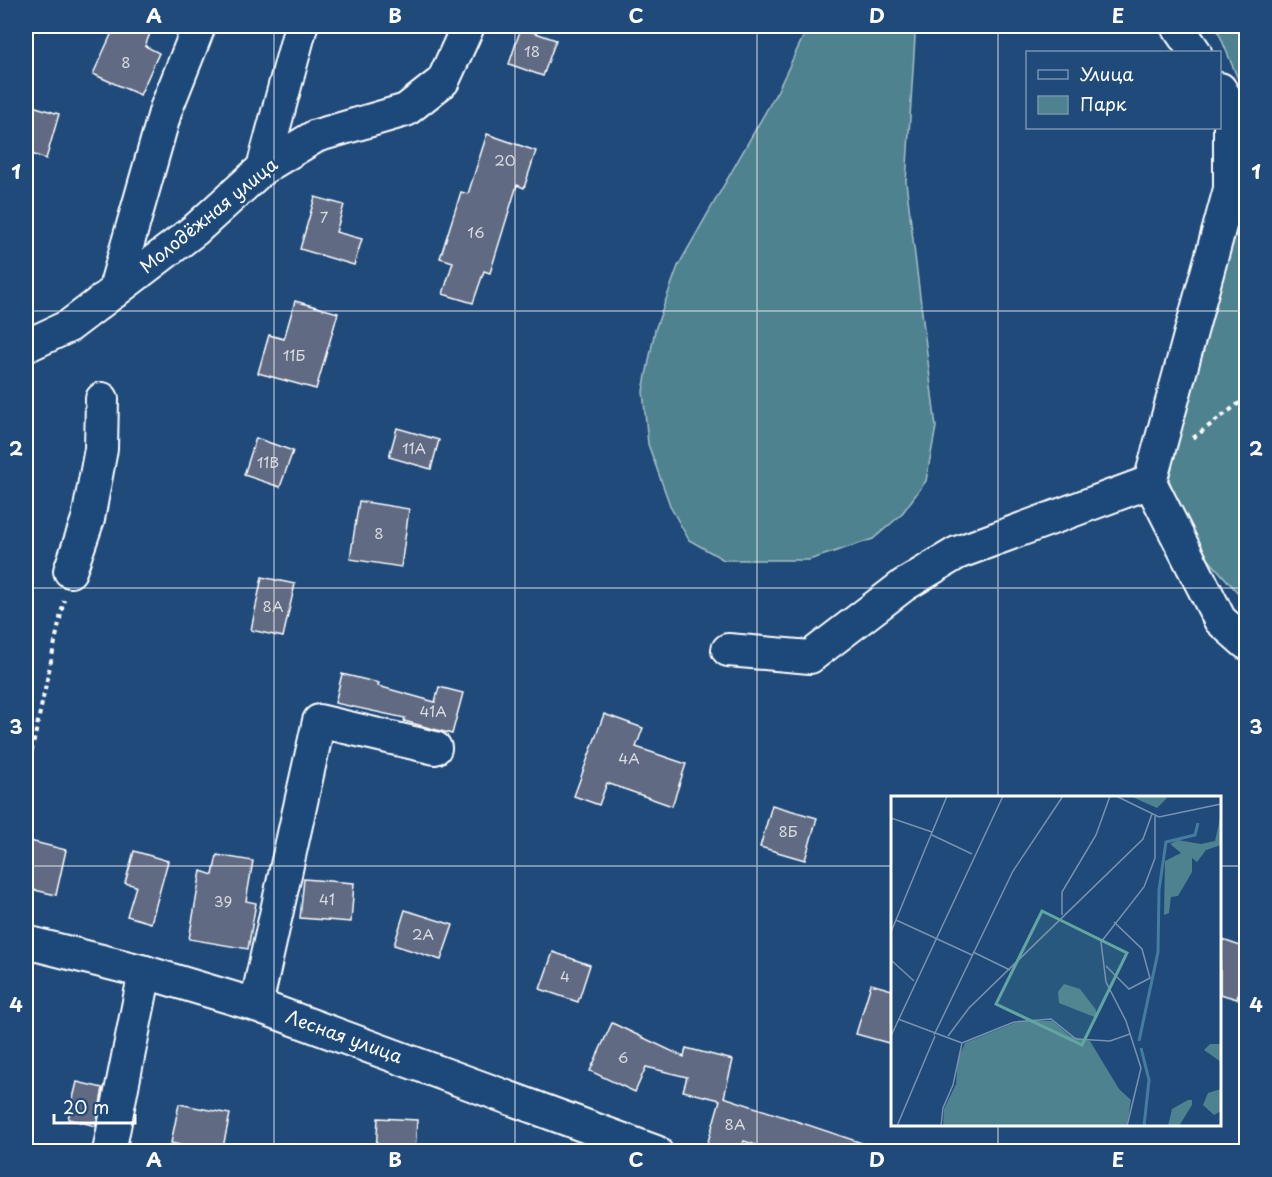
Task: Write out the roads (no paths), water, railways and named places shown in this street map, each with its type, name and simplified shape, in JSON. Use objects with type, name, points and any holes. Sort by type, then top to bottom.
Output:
[{"type":"street","points":[[114,292],[166,109],[199,26]]},
{"type":"street","points":[[263,168],[299,26]]},
{"type":"street","name":"Молодёжная улица","points":[[26,346],[69,326],[195,230],[263,168],[316,136],[406,110],[443,81],[468,26]]},
{"type":"street","points":[[1177,26],[1194,51]]},
{"type":"street","points":[[1221,91],[1230,105],[1230,189],[1150,482],[1220,620],[1246,643]]},
{"type":"street","points":[[70,571],[88,519],[101,449],[102,399]]},
{"type":"street","points":[[728,650],[810,657],[904,585],[957,553],[1150,482]]},
{"type":"street","points":[[256,1005],[319,721],[435,748]]},
{"type":"street","name":"Лесная улица","points":[[26,942],[145,972],[256,1005],[656,1152]]},
{"type":"street","points":[[109,1152],[145,972]]}]
